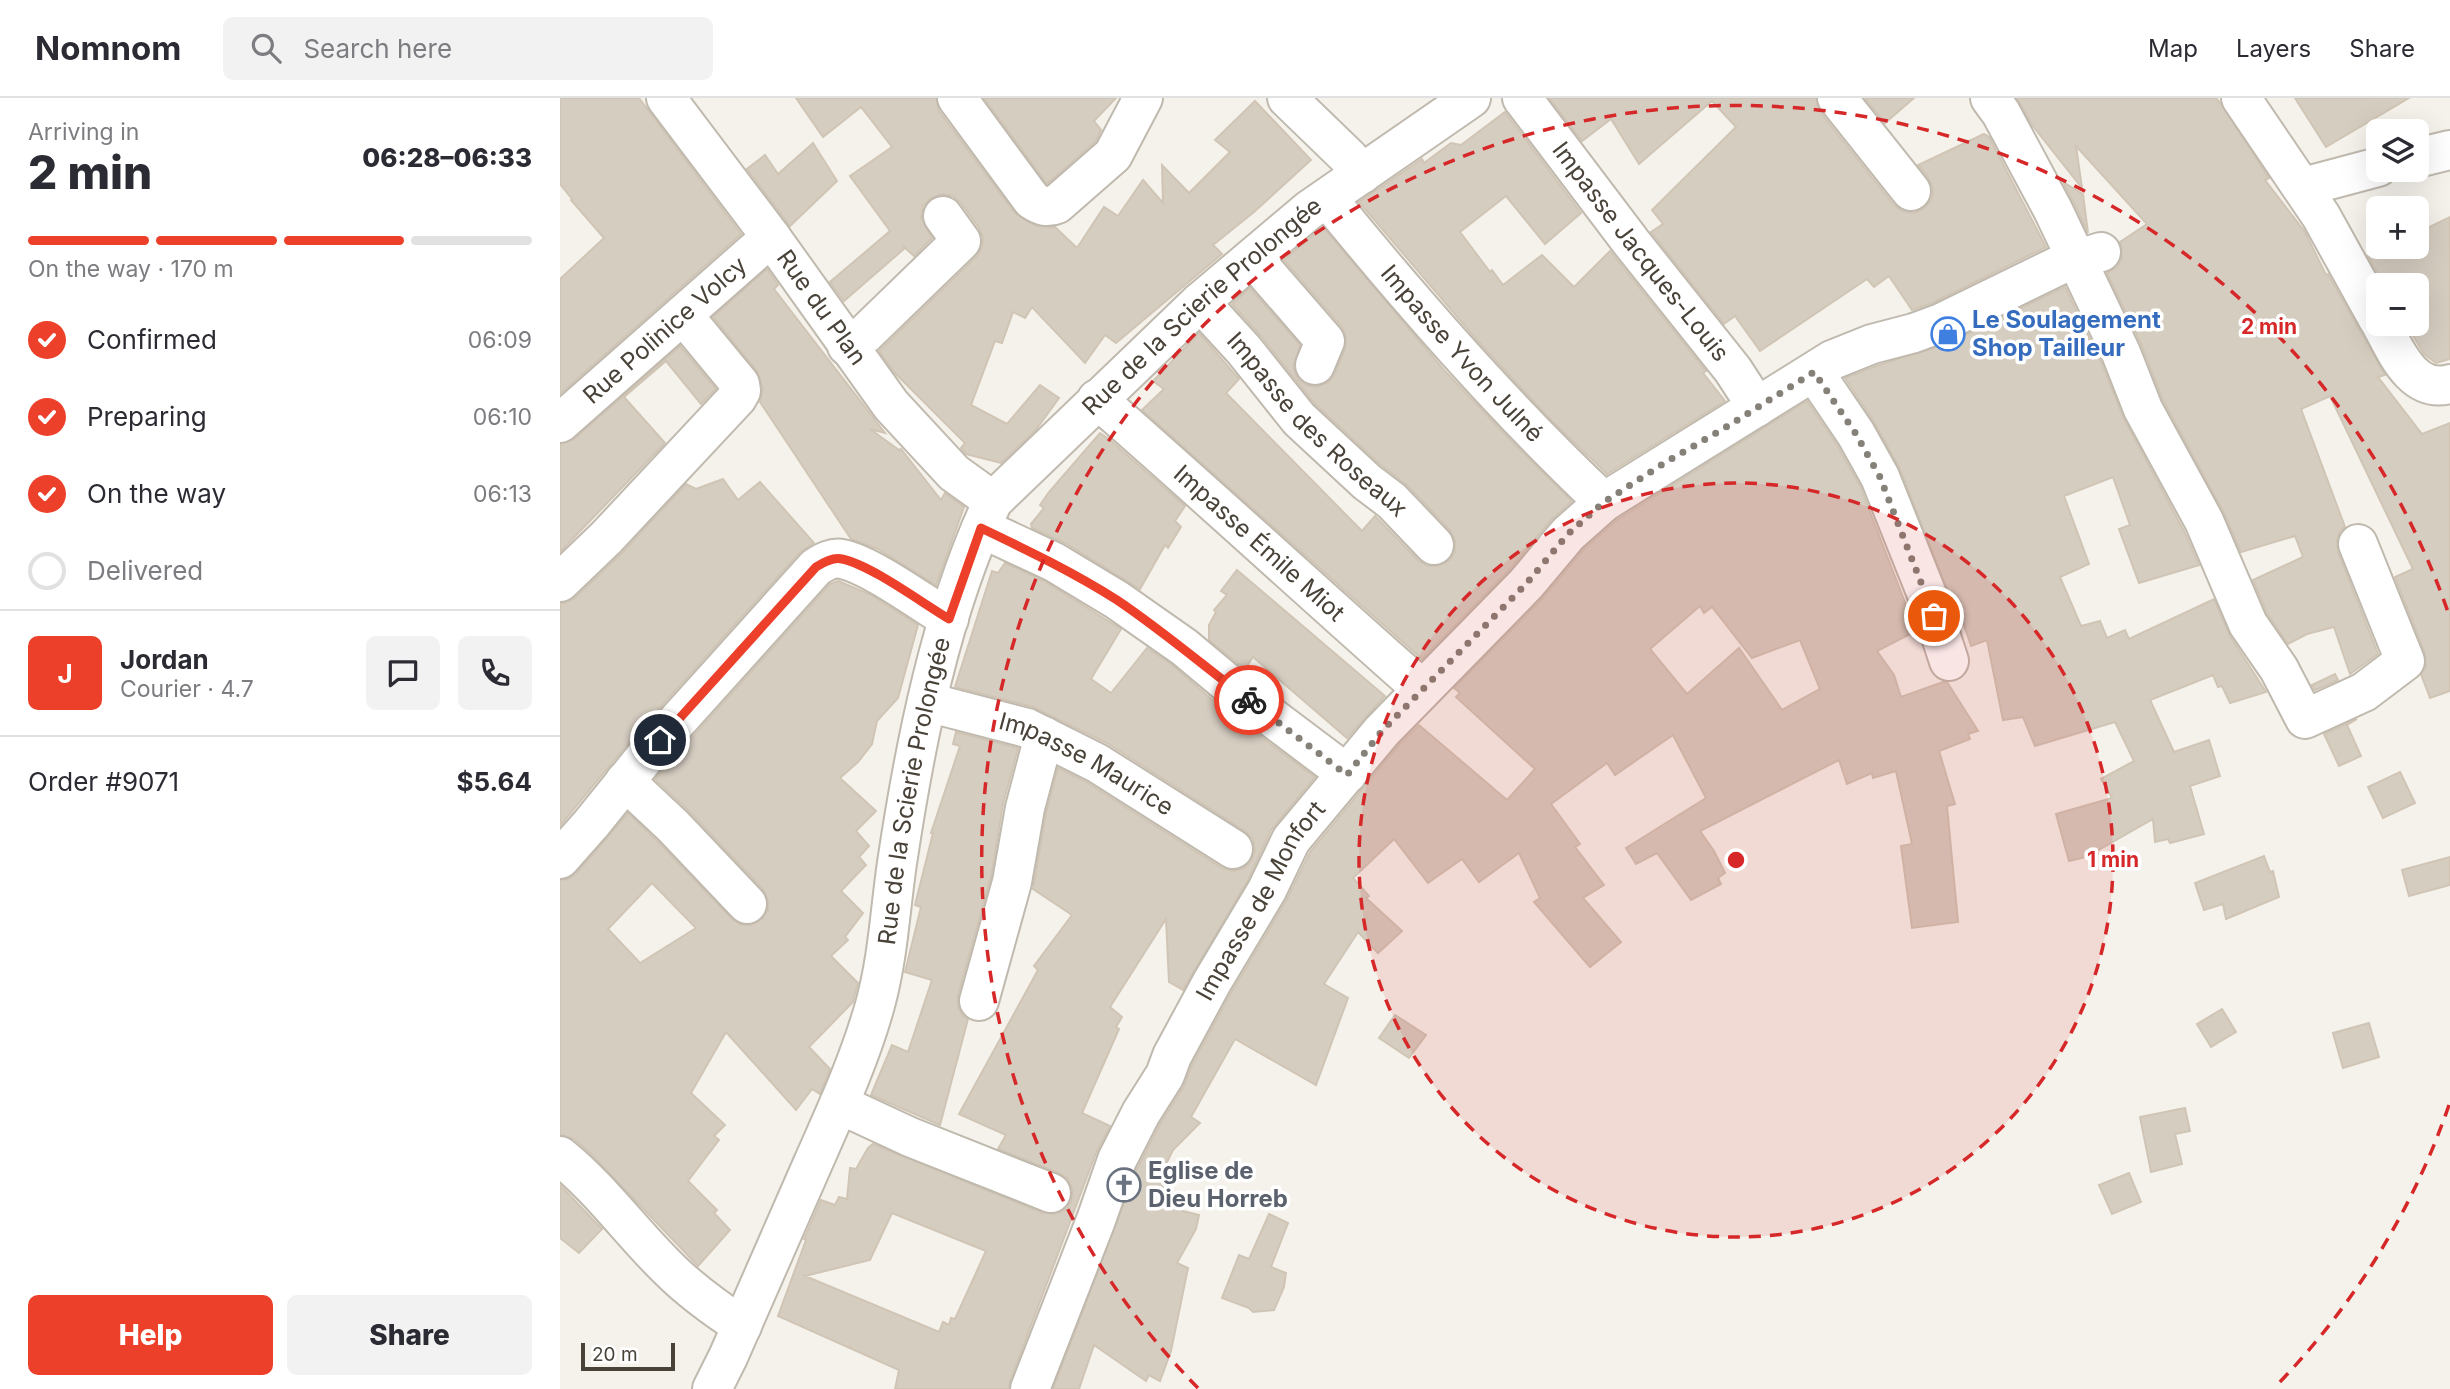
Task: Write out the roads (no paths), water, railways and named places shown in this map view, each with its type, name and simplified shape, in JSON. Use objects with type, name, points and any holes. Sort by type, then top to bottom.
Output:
[{"type":"street","name":"Rue du Plan","points":[[666,98],[771,237],[891,405],[954,473],[987,514],[1184,648],[1347,775]]},
{"type":"street","points":[[957,98],[1032,200],[1048,207],[1057,204],[1113,155],[1143,98]]},
{"type":"street","points":[[1287,98],[1362,174]]},
{"type":"street","name":"Rue de la Scierie Prolongée","points":[[712,1389],[839,1104],[875,1004],[889,938],[897,864],[927,702],[949,619],[987,514],[1097,399],[1200,302],[1327,198],[1471,98]]},
{"type":"street","name":"Impasse Jacques-Louis","points":[[1522,98],[1631,242],[1733,370],[1757,407]]},
{"type":"street","points":[[1837,98],[1911,191]]},
{"type":"street","points":[[1990,98],[2088,256],[2143,409],[2204,521],[2248,624],[2279,669],[2305,719],[2364,692],[2405,661],[2358,544]]},
{"type":"street","points":[[2241,98],[2302,187],[2366,298]]},
{"type":"street","points":[[2429,155],[2450,150]]},
{"type":"street","points":[[2302,187],[2366,170]]},
{"type":"street","name":"Impasse Yvon Julné","points":[[1327,198],[1474,372],[1604,502]]},
{"type":"street","points":[[847,346],[865,334],[961,241],[943,216]]},
{"type":"street","name":"Rue Polinice Volcy","points":[[560,422],[771,237]]},
{"type":"street","name":"Impasse de Monfort","points":[[1030,1389],[1117,1160],[1141,1113],[1165,1075],[1172,1056],[1212,982],[1267,890],[1291,840],[1382,731],[1526,584],[1568,534],[1604,502],[1832,360],[1872,344],[1941,323],[2062,264],[2088,256]]},
{"type":"street","points":[[1253,258],[1325,341],[1315,365]]},
{"type":"street","name":"Impasse des Roseaux","points":[[1200,302],[1244,349],[1299,419],[1367,482],[1392,501],[1434,545]]},
{"type":"street","points":[[560,582],[624,518],[741,391],[740,384],[683,315]]},
{"type":"street","points":[[2388,336],[2415,379],[2437,388],[2450,384]]},
{"type":"street","points":[[1814,372],[1856,434],[1880,477],[1928,597],[1949,661]]},
{"type":"street","name":"Impasse Émile Miot","points":[[1097,399],[1208,495],[1309,590],[1422,689]]},
{"type":"street","points":[[560,859],[625,780],[816,567],[840,558],[865,568],[949,619]]},
{"type":"street","name":"Impasse Maurice","points":[[927,702],[1027,728],[1044,736],[1097,763],[1233,849]]},
{"type":"street","points":[[979,1001],[1012,882],[1026,808],[1044,736]]},
{"type":"street","points":[[625,780],[747,904]]},
{"type":"street","points":[[839,1104],[910,1137],[1051,1193]]},
{"type":"street","points":[[560,1156],[591,1183],[668,1269],[712,1307],[742,1326]]},
{"type":"place","name":"Le Soulagement Shop Tailleur","points":[[1948,334]]},
{"type":"place","name":"Eglise de Dieu Horreb","points":[[1124,1185]]}]
